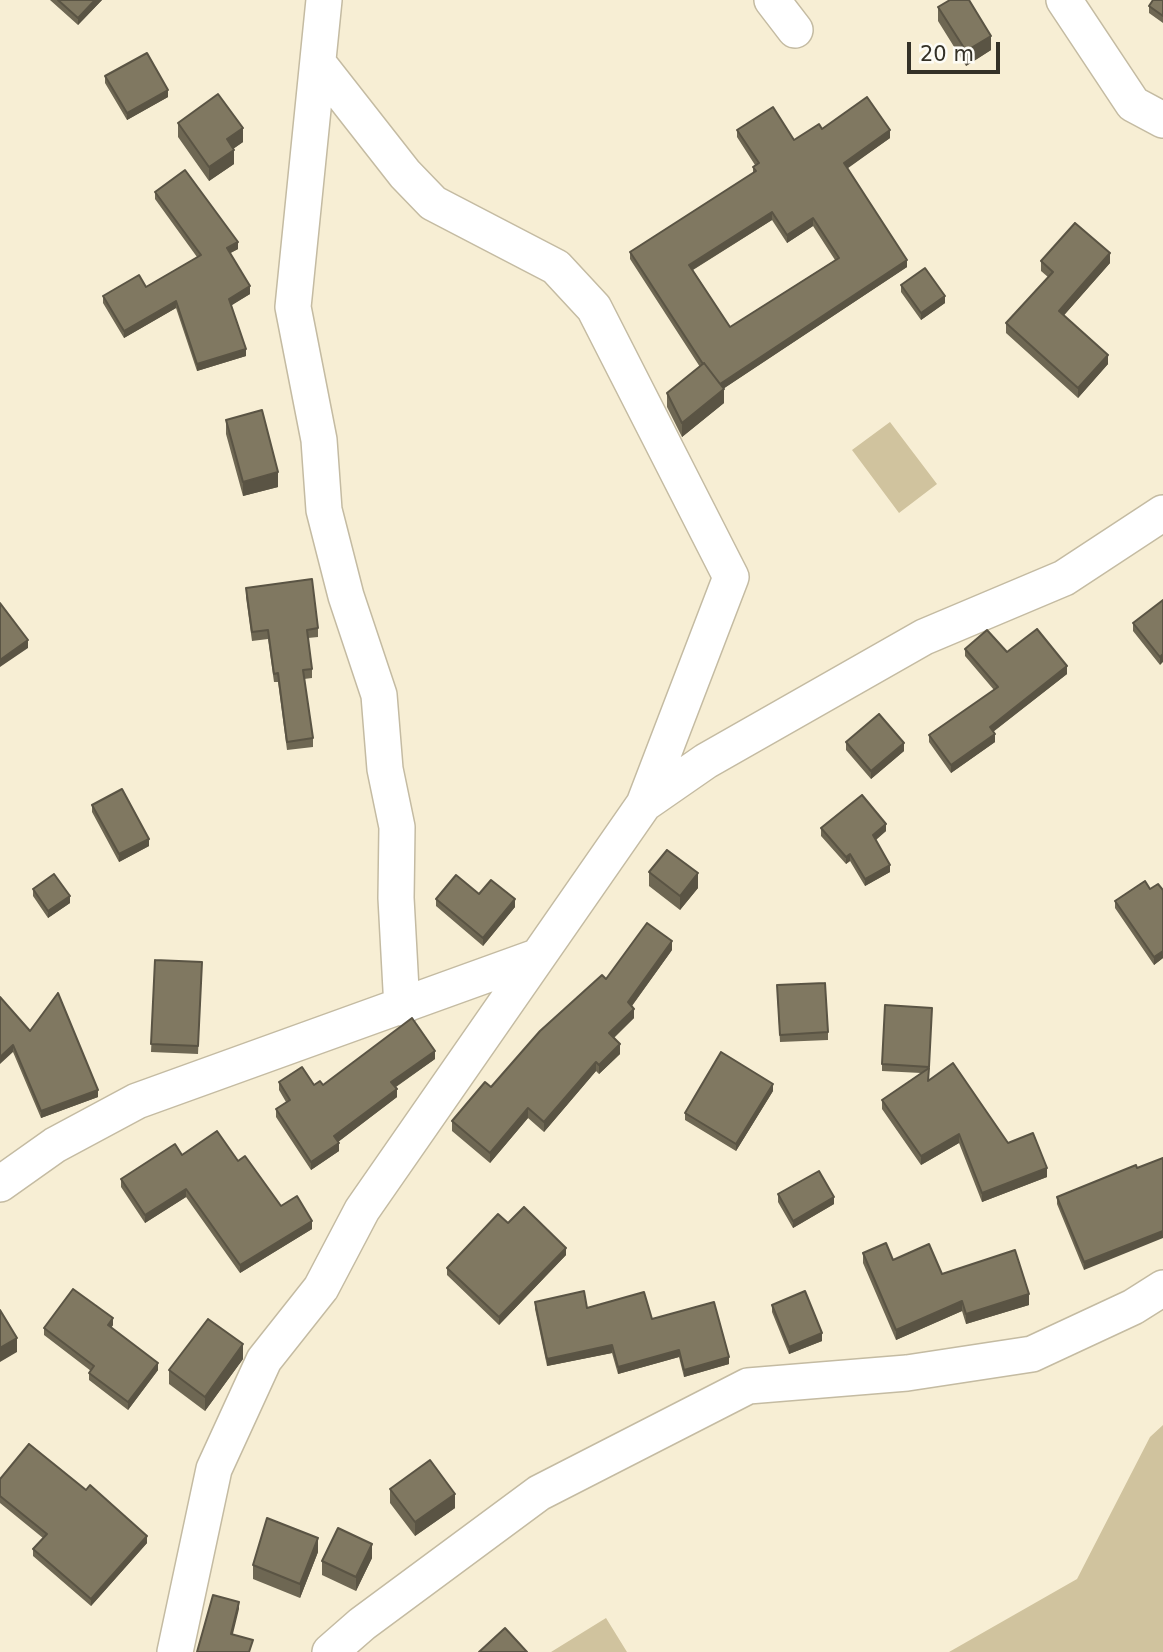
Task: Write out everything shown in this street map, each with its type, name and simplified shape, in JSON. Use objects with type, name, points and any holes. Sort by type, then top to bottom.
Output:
[{"type":"street","points":[[324,0],[293,307],[319,440],[324,510],[345,596],[379,695],[385,769],[397,827],[396,898],[402,1007]]},
{"type":"street","points":[[772,0],[794,30]]},
{"type":"street","points":[[1064,0],[1133,104],[1163,120]]},
{"type":"street","points":[[175,1652],[214,1469],[264,1360],[321,1288],[362,1210],[645,804],[731,577],[594,308],[556,267],[433,203],[405,174],[317,63]]},
{"type":"street","points":[[645,804],[706,761],[924,637],[1064,578],[1163,513]]},
{"type":"street","points":[[0,1184],[55,1144],[137,1101],[536,957]]},
{"type":"street","points":[[330,1652],[362,1624],[539,1493],[748,1386],[907,1373],[1032,1354],[1133,1307],[1163,1288]]},
{"type":"shaded area","points":[[890,422],[937,484],[899,513],[852,450]]},
{"type":"shaded area","points":[[1163,1425],[1163,1652],[949,1652],[1077,1579],[1150,1437]]},
{"type":"shaded area","points":[[606,1618],[627,1652],[551,1652]]},
{"type":"building","points":[[58,0],[95,0],[78,18]]},
{"type":"building","points":[[950,0],[969,0],[991,36],[966,51],[938,7]]},
{"type":"building","points":[[1153,0],[1163,0],[1163,16],[1149,6]]},
{"type":"building","points":[[147,53],[168,90],[127,113],[105,76]]},
{"type":"building","points":[[218,94],[243,128],[227,139],[234,150],[209,167],[178,123]]},
{"type":"building","points":[[867,97],[890,130],[844,163],[907,260],[720,384],[703,364],[630,252],[756,171],[753,167],[759,163],[737,130],[773,107],[794,140],[819,124],[822,129]],"holes":[[[772,212],[787,235],[813,218],[839,258],[730,327],[689,265]]]},
{"type":"building","points":[[185,170],[238,242],[227,248],[250,286],[229,299],[246,349],[197,364],[176,301],[124,331],[103,296],[139,275],[146,287],[201,255],[155,192]]},
{"type":"building","points":[[1075,223],[1110,253],[1059,311],[1108,355],[1078,388],[1006,323],[1053,272],[1041,261]]},
{"type":"building","points":[[925,268],[945,296],[921,313],[901,285]]},
{"type":"building","points":[[704,363],[724,389],[682,423],[667,393]]},
{"type":"building","points":[[262,410],[278,472],[243,482],[226,420]]},
{"type":"building","points":[[312,579],[318,628],[307,630],[312,669],[303,670],[313,738],[287,742],[278,673],[274,674],[268,630],[252,632],[246,588]]},
{"type":"building","points":[[1163,600],[1163,654],[1160,657],[1133,623]]},
{"type":"building","points":[[0,603],[28,640],[0,660]]},
{"type":"building","points":[[1037,629],[1067,666],[990,727],[995,734],[951,765],[929,735],[998,687],[965,649],[987,630],[1007,652]]},
{"type":"building","points":[[879,714],[904,743],[871,771],[846,742]]},
{"type":"building","points":[[122,789],[149,839],[119,854],[92,805]]},
{"type":"building","points":[[862,795],[886,824],[873,835],[890,865],[865,879],[850,854],[846,857],[821,828]]},
{"type":"building","points":[[667,850],[698,873],[680,896],[649,872]]},
{"type":"building","points":[[54,874],[70,896],[48,911],[33,889]]},
{"type":"building","points":[[456,875],[479,894],[491,880],[515,899],[483,938],[436,899]]},
{"type":"building","points":[[1145,881],[1150,889],[1158,884],[1163,890],[1163,951],[1154,957],[1115,901]]},
{"type":"building","points":[[647,923],[672,941],[628,1002],[634,1009],[609,1033],[620,1044],[599,1065],[596,1062],[544,1122],[528,1108],[490,1153],[452,1121],[485,1082],[491,1087],[540,1031],[602,975],[606,979]]},
{"type":"building","points":[[155,960],[202,962],[198,1046],[151,1044]]},
{"type":"building","points":[[825,983],[828,1032],[780,1035],[777,985]]},
{"type":"building","points":[[58,993],[98,1090],[41,1111],[13,1045],[0,1057],[0,997],[30,1031]]},
{"type":"building","points":[[885,1005],[932,1008],[929,1067],[882,1064]]},
{"type":"building","points":[[412,1018],[435,1051],[391,1082],[397,1089],[334,1136],[339,1143],[311,1162],[276,1109],[290,1100],[279,1082],[302,1067],[314,1085],[320,1081],[323,1085]]},
{"type":"building","points":[[721,1052],[773,1084],[736,1144],[685,1113]]},
{"type":"building","points":[[953,1063],[1008,1143],[1033,1133],[1047,1168],[982,1193],[959,1134],[921,1156],[882,1100],[929,1068],[928,1081]]},
{"type":"building","points":[[217,1131],[238,1161],[245,1156],[281,1206],[297,1196],[312,1221],[240,1265],[186,1189],[145,1215],[121,1179],[175,1144],[182,1155]]},
{"type":"building","points":[[1163,1158],[1163,1231],[1084,1262],[1057,1197],[1136,1165],[1137,1168]]},
{"type":"building","points":[[819,1171],[834,1197],[793,1221],[778,1194]]},
{"type":"building","points":[[524,1207],[566,1248],[499,1317],[447,1268],[498,1214],[508,1223]]},
{"type":"building","points":[[886,1243],[893,1260],[929,1244],[942,1274],[1015,1250],[1029,1294],[966,1314],[962,1301],[896,1330],[863,1253]]},
{"type":"building","points":[[73,1289],[113,1318],[108,1325],[158,1363],[128,1402],[89,1373],[94,1366],[44,1328]]},
{"type":"building","points":[[584,1291],[587,1308],[644,1292],[652,1319],[714,1302],[729,1357],[684,1370],[679,1350],[618,1367],[612,1345],[547,1359],[535,1302]]},
{"type":"building","points":[[805,1291],[822,1333],[789,1347],[772,1305]]},
{"type":"building","points":[[0,1310],[17,1338],[0,1348]]},
{"type":"building","points":[[208,1319],[243,1344],[205,1397],[169,1370]]},
{"type":"building","points":[[29,1444],[86,1490],[90,1485],[147,1536],[91,1599],[33,1549],[47,1534],[0,1496],[0,1479]]},
{"type":"building","points":[[430,1460],[455,1494],[415,1522],[390,1489]]},
{"type":"building","points":[[267,1518],[318,1538],[300,1584],[253,1565]]},
{"type":"building","points":[[338,1528],[372,1544],[356,1577],[322,1561]]},
{"type":"building","points":[[213,1595],[239,1602],[231,1634],[253,1640],[249,1652],[197,1652]]},
{"type":"building","points":[[505,1628],[527,1652],[479,1652]]}]
